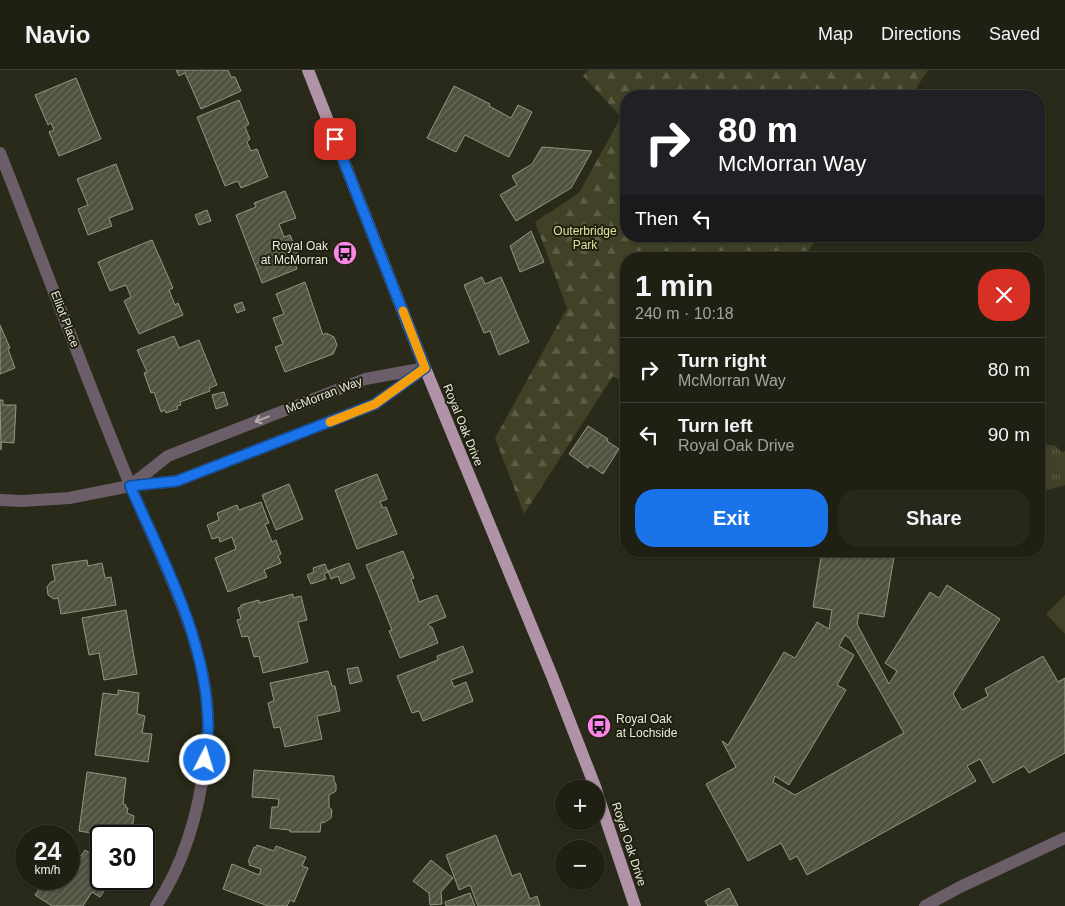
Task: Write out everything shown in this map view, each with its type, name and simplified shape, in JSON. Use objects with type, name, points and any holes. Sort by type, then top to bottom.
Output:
[{"type":"main road","name":"Royal Oak Drive","points":[[308,70],[425,368],[552,676],[592,780]]},
{"type":"main road","name":"Royal Oak Drive","points":[[605,817],[635,906]]},
{"type":"street","name":"Elliot Place","points":[[0,153],[130,486],[177,592],[192,634],[203,678],[208,722],[204,779],[193,823],[178,865],[156,906]]},
{"type":"street","name":"McMorran Way","points":[[130,486],[168,456],[365,379],[425,368]]},
{"type":"street","name":"McMorran Way","points":[[0,500],[22,501],[69,498],[130,486],[177,481],[375,404],[425,368]]},
{"type":"street","points":[[925,906],[960,887],[1065,838]]},
{"type":"green space","name":"Outerbridge Park","points":[[588,70],[928,70],[915,90],[620,90],[620,116],[583,76]]},
{"type":"green space","name":"Outerbridge Park","points":[[620,119],[620,242],[814,242],[808,252],[620,252],[620,381],[613,376],[524,514],[495,438],[567,308],[535,222],[579,193]]},
{"type":"green space","points":[[1045,444],[1056,446],[1061,452],[1065,451],[1065,485],[1047,490],[1045,495]]},
{"type":"green space","points":[[1065,595],[1065,634],[1046,614]]},
{"type":"building","points":[[176,70],[228,70],[231,77],[235,77],[241,91],[201,109],[185,73],[179,76]]},
{"type":"building","points":[[76,78],[101,139],[59,156],[49,132],[54,130],[51,123],[48,125],[35,95]]},
{"type":"building","points":[[454,86],[490,104],[489,106],[511,118],[518,105],[532,112],[509,157],[465,135],[456,152],[427,138]]},
{"type":"building","points":[[239,100],[249,124],[245,127],[250,139],[247,142],[251,151],[257,149],[268,177],[241,188],[238,181],[225,186],[197,117]]},
{"type":"building","points":[[542,147],[592,151],[571,188],[516,221],[500,195],[517,185],[512,176],[532,164]]},
{"type":"building","points":[[116,164],[133,209],[109,218],[112,226],[88,235],[78,209],[88,205],[77,179]]},
{"type":"building","points":[[285,191],[296,218],[279,224],[284,237],[290,235],[298,255],[293,258],[297,269],[262,283],[236,215],[256,207],[254,203]]},
{"type":"building","points":[[207,210],[211,221],[199,225],[195,215]]},
{"type":"building","points":[[531,231],[544,262],[520,272],[510,246]]},
{"type":"building","points":[[152,240],[173,288],[169,290],[175,305],[178,303],[183,315],[139,334],[124,301],[131,297],[126,285],[110,291],[98,262]]},
{"type":"building","points":[[482,277],[485,284],[501,277],[529,342],[499,355],[490,331],[484,333],[464,285]]},
{"type":"building","points":[[305,282],[323,335],[326,333],[334,337],[337,345],[333,354],[285,372],[275,347],[283,344],[273,318],[284,314],[276,294]]},
{"type":"building","points":[[242,302],[245,310],[237,313],[234,305]]},
{"type":"building","points":[[0,325],[10,348],[8,349],[15,368],[0,374]]},
{"type":"building","points":[[174,336],[179,348],[199,340],[217,385],[209,388],[210,391],[180,402],[181,405],[177,406],[178,409],[166,413],[165,410],[161,412],[154,392],[151,393],[144,373],[147,372],[137,350]]},
{"type":"building","points":[[224,392],[228,405],[216,409],[212,395]]},
{"type":"building","points":[[0,400],[3,400],[3,405],[16,405],[14,443],[1,442],[1,450]]},
{"type":"building","points":[[588,426],[619,449],[603,474],[590,465],[588,468],[569,454]]},
{"type":"building","points":[[377,474],[387,499],[380,502],[383,508],[386,507],[397,534],[357,549],[335,490]]},
{"type":"building","points":[[289,484],[303,519],[276,530],[262,495]]},
{"type":"building","points":[[261,502],[269,523],[265,524],[272,542],[276,540],[281,554],[278,556],[281,563],[264,570],[267,577],[228,592],[215,558],[236,549],[232,537],[220,542],[219,537],[212,539],[207,525],[219,520],[217,513],[237,505],[239,510]]},
{"type":"building","points":[[403,551],[414,578],[411,579],[419,602],[437,595],[446,617],[428,624],[432,627],[438,643],[400,658],[389,631],[392,630],[366,565]]},
{"type":"building","points":[[821,557],[894,557],[884,617],[859,613],[857,624],[889,684],[897,671],[885,663],[930,592],[939,598],[947,585],[1000,619],[953,694],[962,710],[988,696],[985,689],[1043,656],[1058,682],[1065,678],[1065,753],[1029,773],[1024,766],[993,783],[980,759],[967,766],[976,781],[807,875],[797,856],[790,860],[781,843],[748,861],[706,784],[736,767],[722,741],[728,745],[784,652],[795,658],[817,622],[829,629],[832,610],[813,607]],"holes":[[[845,635],[850,639],[904,733],[795,795],[773,782],[775,776],[789,785],[846,690],[837,685],[854,655],[839,646]]]},
{"type":"building","points":[[87,560],[88,566],[102,563],[105,578],[111,577],[116,605],[61,614],[58,598],[54,599],[48,595],[47,587],[51,582],[55,581],[52,565]]},
{"type":"building","points":[[349,563],[355,578],[341,584],[338,576],[331,579],[328,571]]},
{"type":"building","points":[[325,564],[328,572],[324,574],[326,579],[311,584],[307,575],[314,572],[313,568]]},
{"type":"building","points":[[293,594],[293,598],[301,596],[307,620],[298,622],[308,662],[263,673],[259,656],[254,657],[248,636],[242,637],[237,620],[241,619],[238,608],[241,605],[259,600],[259,603]]},
{"type":"building","points":[[126,610],[137,674],[104,680],[99,653],[89,655],[82,618]]},
{"type":"building","points":[[463,646],[473,672],[451,680],[454,687],[466,682],[473,701],[423,721],[419,711],[412,713],[397,676],[438,660],[437,656]]},
{"type":"building","points":[[358,667],[362,681],[350,684],[347,669]]},
{"type":"building","points":[[328,671],[332,686],[335,686],[340,711],[317,716],[322,739],[285,747],[280,727],[274,728],[268,703],[274,701],[270,683]]},
{"type":"building","points":[[118,690],[139,693],[137,714],[145,716],[142,733],[152,734],[148,762],[95,755],[103,693],[118,695]]},
{"type":"building","points":[[254,770],[334,776],[336,791],[329,795],[329,807],[332,810],[331,818],[321,823],[320,832],[290,832],[290,830],[270,828],[272,807],[278,807],[279,799],[252,797]]},
{"type":"building","points":[[87,772],[126,778],[123,804],[128,808],[127,813],[134,816],[133,825],[90,825],[90,833],[80,831]]},
{"type":"building","points":[[496,835],[512,876],[520,873],[530,899],[537,896],[540,906],[478,906],[470,885],[459,890],[446,855]]},
{"type":"building","points":[[257,845],[274,851],[276,846],[306,857],[302,866],[308,868],[294,902],[290,900],[287,906],[268,906],[223,889],[232,864],[259,875],[261,869],[249,865],[250,863],[248,862],[254,847]]},
{"type":"building","points":[[85,850],[90,853],[90,890],[105,890],[100,897],[92,892],[83,906],[52,906],[35,895],[38,890],[80,890],[80,855]]},
{"type":"building","points":[[431,860],[453,878],[441,892],[442,904],[430,905],[429,893],[413,881]]},
{"type":"building","points":[[729,888],[738,906],[708,906],[705,901]]},
{"type":"building","points":[[470,893],[475,906],[446,906],[445,902]]},
{"type":"slow traffic","points":[[330,422],[375,404],[425,368],[403,311]]},
{"type":"place","name":"Royal Oak at McMorran","points":[[345,253]]},
{"type":"place","name":"Royal Oak at Lochside","points":[[599,726]]},
{"type":"route","points":[[205,760],[208,722],[203,678],[192,634],[177,592],[130,486],[177,481],[375,404],[425,368],[335,139]]}]
